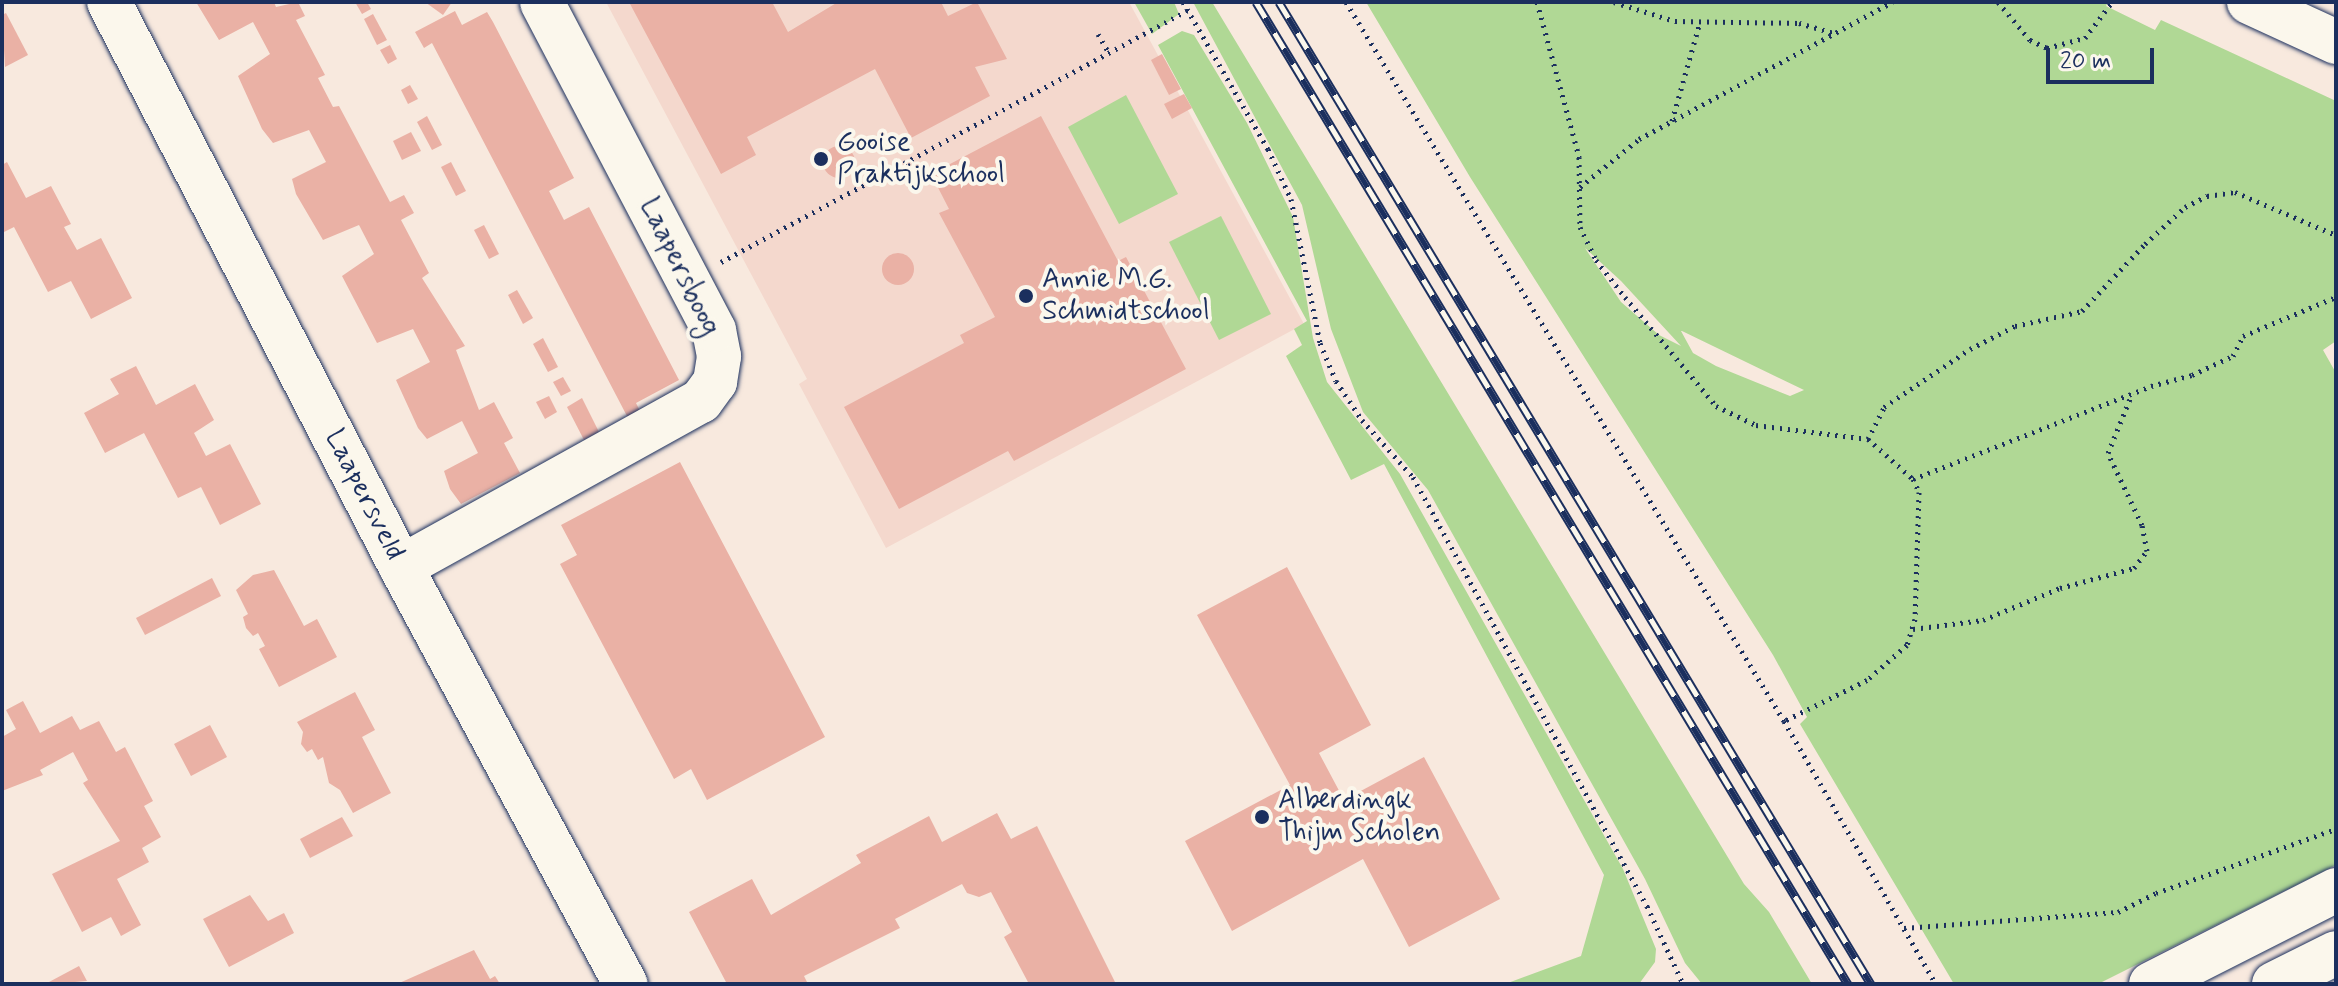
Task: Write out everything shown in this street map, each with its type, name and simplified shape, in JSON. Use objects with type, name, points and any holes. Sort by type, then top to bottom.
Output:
[{"type":"street","name":"Laapersveld","points":[[109,2],[401,567],[626,984]]},
{"type":"street","name":"Laapersboog","points":[[401,567],[701,401],[715,382],[719,356],[714,330],[542,2]]},
{"type":"street","points":[[2249,2],[2336,42]]},
{"type":"street","points":[[2151,984],[2336,890]]},
{"type":"street","points":[[2274,984],[2336,953]]},
{"type":"path","points":[[1183,2],[1268,149],[1291,199],[1320,343],[1336,381],[1362,420],[1413,477],[1647,906],[1683,984]]},
{"type":"path","points":[[1346,2],[1784,721],[1936,984]]},
{"type":"path","points":[[1537,2],[1579,157],[1580,227],[1596,260],[1716,406],[1756,425],[1868,439],[1913,479],[1919,505],[1913,629],[1899,654],[1867,680],[1784,721]]},
{"type":"path","points":[[1614,2],[1675,21],[1799,23],[1834,33]]},
{"type":"path","points":[[1579,188],[1615,156],[1672,122],[1892,2]]},
{"type":"path","points":[[1998,2],[2030,40],[2047,48],[2085,38],[2112,2]]},
{"type":"path","points":[[688,280],[1188,10]]},
{"type":"path","points":[[1672,122],[1700,22]]},
{"type":"path","points":[[1098,34],[1109,53]]},
{"type":"path","points":[[1868,439],[1884,407],[1970,349],[2015,326],[2082,311],[2185,207],[2207,196],[2235,192],[2336,235]]},
{"type":"path","points":[[1913,479],[2233,356],[2243,336],[2336,297]]},
{"type":"path","points":[[1913,629],[1983,620],[2060,588],[2134,568],[2147,551],[2142,525],[2108,453],[2133,393]]},
{"type":"path","points":[[1904,928],[2118,912],[2156,893],[2336,829]]},
{"type":"shaded area","name":"Annie M.G. Schmidtschool","points":[[606,2],[1129,2],[1304,324],[886,548],[799,384],[807,379]]},
{"type":"green space","points":[[1134,2],[1174,2],[1179,14],[1152,34]]},
{"type":"green space","points":[[1193,2],[1212,2],[1744,884],[1769,912],[1812,984],[1702,984],[1685,963],[1645,879],[1428,490],[1363,412],[1331,329],[1302,205]]},
{"type":"green space","points":[[1366,2],[2108,2],[2106,6],[2155,30],[2161,20],[2336,101],[2336,341],[2323,350],[2336,373],[2336,865],[2098,984],[1954,984],[1800,724],[1807,717],[1773,655],[1470,177]],"holes":[[[1585,248],[1621,281],[1681,346],[1659,335],[1621,302]],[[1682,331],[1804,390],[1790,396],[1716,366],[1693,353]]]},
{"type":"green space","points":[[1182,31],[1194,35],[1247,123],[1293,217],[1313,338],[1327,382],[1400,474],[1623,869],[1656,949],[1655,962],[1639,984],[1505,984],[1581,956],[1604,875],[1384,464],[1351,480],[1286,356],[1302,345],[1294,329],[1307,321],[1158,45]]},
{"type":"green space","points":[[1126,95],[1178,194],[1119,224],[1068,127]]},
{"type":"green space","points":[[1221,216],[1271,314],[1219,340],[1169,242]]},
{"type":"building","points":[[196,2],[274,2],[276,7],[298,2],[305,16],[296,20],[325,75],[318,78],[333,107],[339,106],[390,202],[404,195],[414,213],[401,220],[429,273],[422,278],[465,346],[456,350],[479,410],[494,402],[513,438],[504,443],[520,473],[461,504],[450,489],[444,471],[478,453],[462,421],[427,439],[418,428],[396,380],[430,362],[413,329],[377,343],[342,276],[374,254],[359,225],[323,240],[296,194],[292,179],[326,162],[309,130],[273,143],[262,129],[238,76],[270,54],[253,22],[219,40]]},
{"type":"building","points":[[355,2],[367,2],[371,9],[362,14]]},
{"type":"building","points":[[425,2],[452,2],[443,15]]},
{"type":"building","points":[[629,2],[772,2],[788,32],[838,2],[941,2],[948,16],[977,2],[1007,59],[975,67],[990,96],[911,138],[875,69],[747,137],[756,155],[721,174]]},
{"type":"building","points":[[455,11],[462,25],[487,12],[574,178],[549,191],[564,220],[589,207],[679,380],[636,403],[640,411],[628,418],[432,43],[424,48],[415,32]]},
{"type":"building","points":[[6,13],[28,55],[5,67],[2,15]]},
{"type":"building","points":[[373,14],[387,40],[377,45],[364,19]]},
{"type":"building","points":[[390,45],[397,59],[388,64],[380,50]]},
{"type":"building","points":[[1162,54],[1181,89],[1169,95],[1151,60]]},
{"type":"building","points":[[410,85],[418,99],[408,104],[401,90]]},
{"type":"building","points":[[1184,94],[1192,108],[1172,119],[1164,104]]},
{"type":"building","points":[[427,116],[442,145],[432,150],[417,122]]},
{"type":"building","points":[[1041,116],[1118,261],[1126,257],[1186,369],[1014,461],[1008,451],[899,509],[844,407],[964,343],[960,335],[995,317],[939,213],[949,209],[931,174]]},
{"type":"building","points":[[411,132],[421,151],[402,160],[393,141]]},
{"type":"building","points":[[839,146],[850,151],[855,162],[850,173],[839,178],[828,173],[823,162],[828,151]]},
{"type":"building","points":[[7,162],[26,198],[51,186],[71,224],[64,227],[77,250],[101,238],[132,298],[91,319],[71,281],[48,292],[14,227],[2,233],[2,165]]},
{"type":"building","points":[[451,162],[466,191],[456,196],[441,167]]},
{"type":"building","points":[[484,225],[499,254],[489,259],[474,230]]},
{"type":"building","points":[[898,253],[909,258],[914,269],[909,280],[898,285],[887,280],[882,269],[887,258]]},
{"type":"building","points":[[517,290],[533,318],[523,324],[508,295]]},
{"type":"building","points":[[543,338],[558,367],[548,372],[533,344]]},
{"type":"building","points":[[136,366],[156,405],[195,384],[214,420],[194,433],[206,456],[230,444],[261,504],[220,525],[201,487],[178,498],[144,433],[105,453],[84,413],[119,394],[110,379]]},
{"type":"building","points":[[563,377],[571,391],[561,396],[553,382]]},
{"type":"building","points":[[549,396],[557,412],[545,419],[536,402]]},
{"type":"building","points":[[582,398],[599,432],[584,440],[567,407]]},
{"type":"building","points":[[680,462],[825,737],[707,800],[691,769],[674,779],[560,564],[577,555],[561,525]]},
{"type":"building","points":[[1287,567],[1371,725],[1319,753],[1344,800],[1424,757],[1500,899],[1409,947],[1363,859],[1232,931],[1185,841],[1290,785],[1197,615]]},
{"type":"building","points":[[274,570],[304,626],[317,619],[337,657],[279,687],[259,649],[265,646],[258,633],[253,636],[246,628],[243,617],[248,614],[236,590],[253,575]]},
{"type":"building","points":[[212,578],[221,596],[145,635],[136,618]]},
{"type":"building","points":[[355,692],[375,730],[362,737],[391,793],[353,813],[340,790],[329,783],[323,757],[318,760],[312,749],[307,752],[301,744],[303,732],[297,722]]},
{"type":"building","points":[[23,701],[40,733],[72,716],[80,730],[99,721],[116,752],[125,747],[153,801],[144,806],[161,837],[142,848],[149,862],[117,879],[141,925],[121,936],[111,917],[82,932],[52,874],[120,841],[83,783],[88,780],[73,752],[40,770],[43,775],[2,791],[2,737],[16,729],[6,710]]},
{"type":"building","points":[[210,725],[227,757],[191,776],[174,744]]},
{"type":"building","points":[[997,813],[1011,839],[1037,826],[1116,984],[1029,984],[1004,937],[1012,932],[991,892],[979,897],[967,893],[962,884],[895,919],[900,928],[804,976],[808,984],[727,984],[689,912],[752,879],[771,915],[861,863],[856,855],[929,816],[942,842]]},
{"type":"building","points":[[342,817],[353,836],[310,858],[300,839]]},
{"type":"building","points":[[250,895],[268,921],[284,913],[294,933],[229,967],[203,919]]},
{"type":"building","points":[[474,950],[490,979],[495,976],[500,984],[397,984]]},
{"type":"building","points":[[79,966],[87,981],[49,982]]},
{"type":"railway","points":[[1256,2],[1848,984]]},
{"type":"railway","points":[[1279,2],[1871,984]]},
{"type":"place","name":"Gooise Praktijkschool","points":[[821,159]]},
{"type":"place","name":"Annie M.G. Schmidtschool","points":[[1026,296]]},
{"type":"place","name":"Alberdingk Thijm Scholen","points":[[1262,817]]}]
